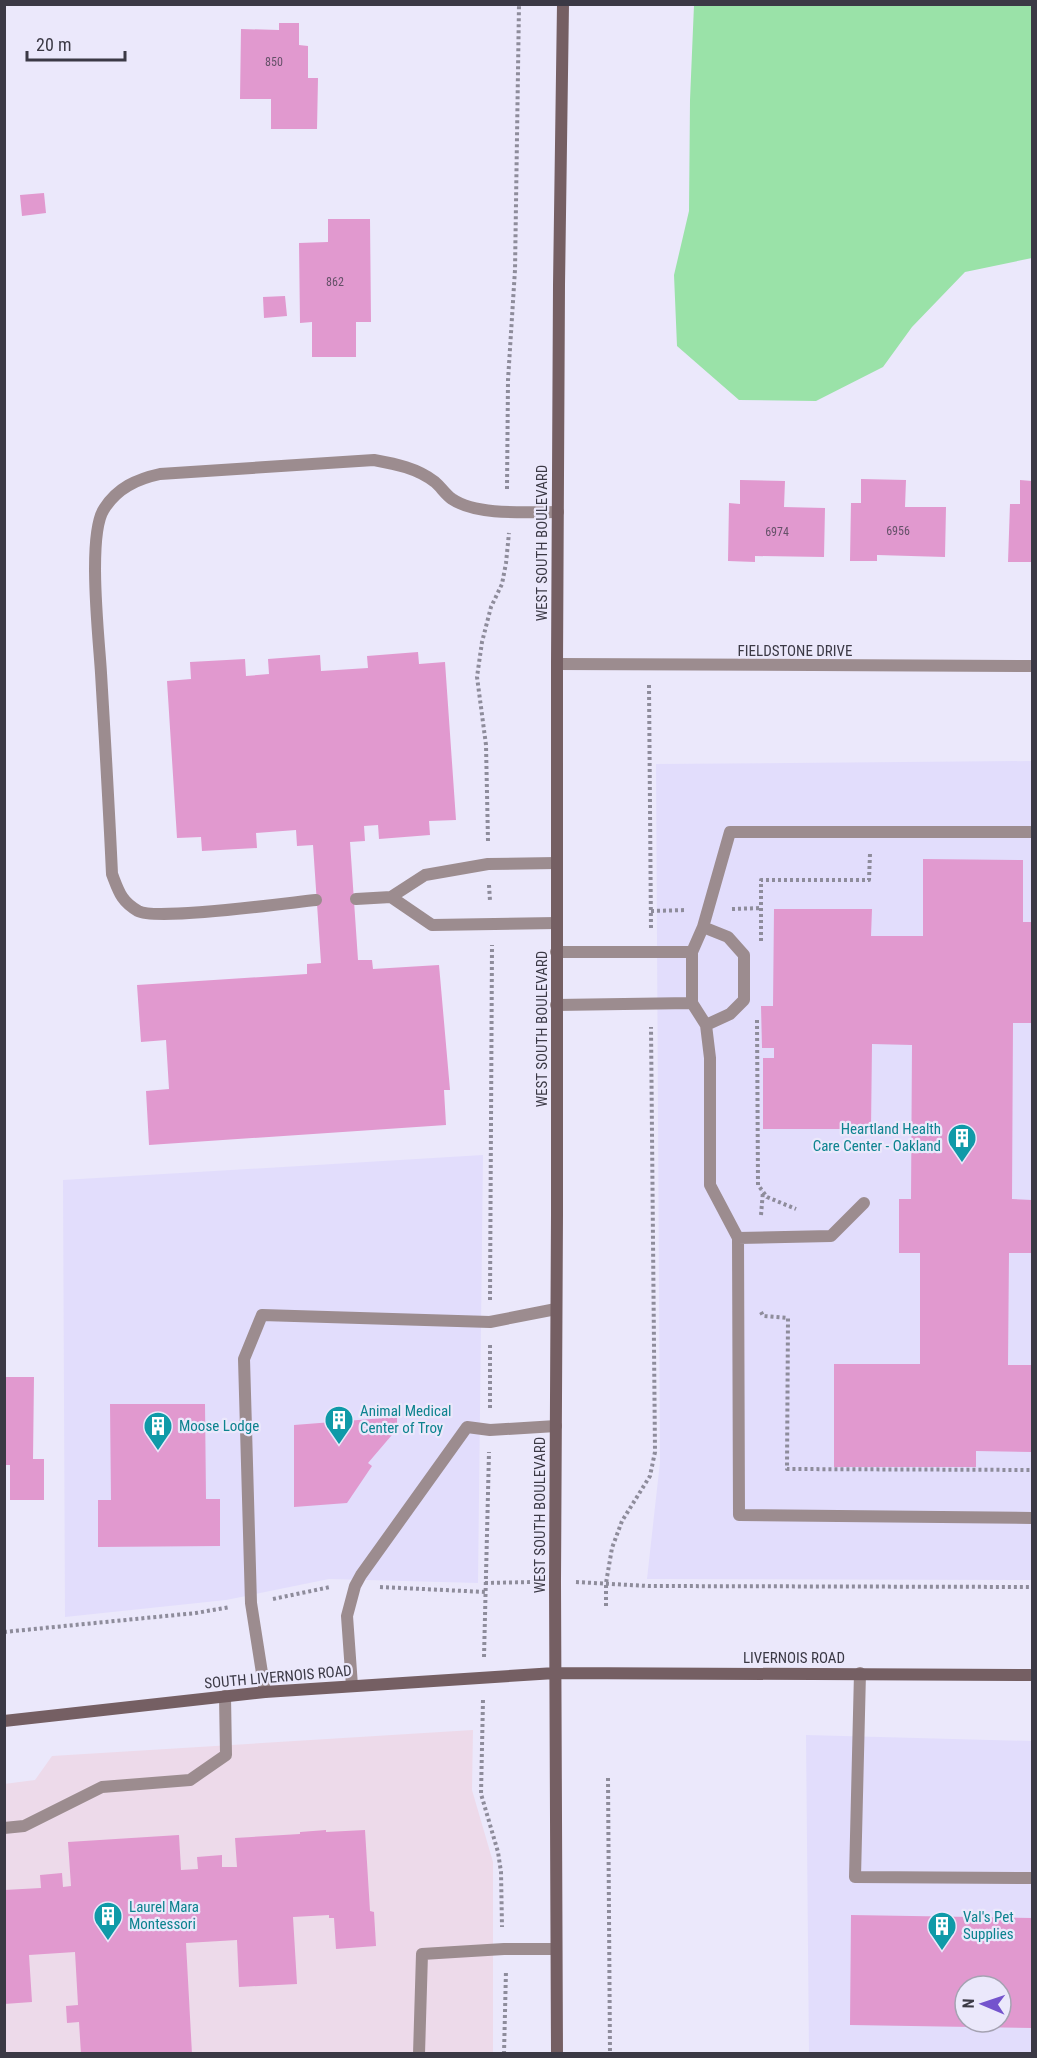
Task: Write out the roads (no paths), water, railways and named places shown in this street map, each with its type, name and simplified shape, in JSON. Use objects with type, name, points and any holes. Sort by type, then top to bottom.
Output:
[{"type":"street","name":"WEST SOUTH BOULEVARD","points":[[556,2054],[556,952],[563,4]]},
{"type":"street","points":[[316,900],[166,915],[140,912],[121,898],[112,874],[96,586],[96,535],[103,510],[120,490],[140,478],[160,474],[374,460],[413,469],[434,482],[452,500],[474,508],[508,512],[558,512]]},
{"type":"street","name":"FIELDSTONE DRIVE","points":[[557,664],[1032,666]]},
{"type":"street","points":[[1032,832],[730,832],[703,927],[692,952],[692,1003],[706,1025],[710,1058],[710,1185],[738,1238],[739,1515],[1032,1518]]},
{"type":"street","points":[[356,899],[391,897],[425,874],[488,864],[557,863]]},
{"type":"street","points":[[391,897],[432,925],[557,923]]},
{"type":"street","points":[[703,927],[728,937],[744,955],[744,1000],[730,1014],[706,1025]]},
{"type":"street","points":[[556,952],[692,952]]},
{"type":"street","points":[[556,1005],[692,1003]]},
{"type":"street","points":[[738,1238],[831,1236],[864,1203]]},
{"type":"street","points":[[265,1692],[251,1603],[244,1359],[262,1314],[490,1323],[556,1310]]},
{"type":"street","points":[[352,1686],[347,1616],[355,1586],[467,1427],[490,1430],[556,1426]]},
{"type":"street","name":"SOUTH LIVERNOIS ROAD","points":[[4,1721],[265,1692],[555,1672]]},
{"type":"street","name":"LIVERNOIS ROAD","points":[[555,1672],[1032,1675]]},
{"type":"street","points":[[860,1673],[855,1877],[1032,1878]]},
{"type":"street","points":[[4,1828],[24,1826],[102,1787],[190,1780],[226,1755],[225,1696]]},
{"type":"street","points":[[419,2054],[422,1954],[504,1949],[556,1949]]},
{"type":"place","name":"Heartland Health Care Center - Oakland","points":[[962,1164]]},
{"type":"place","name":"Animal Medical Center of Troy","points":[[339,1446]]},
{"type":"place","name":"Moose Lodge","points":[[158,1452]]},
{"type":"place","name":"Laurel Mara Montessori","points":[[108,1942]]},
{"type":"place","name":"Val's Pet Supplies","points":[[942,1952]]}]
